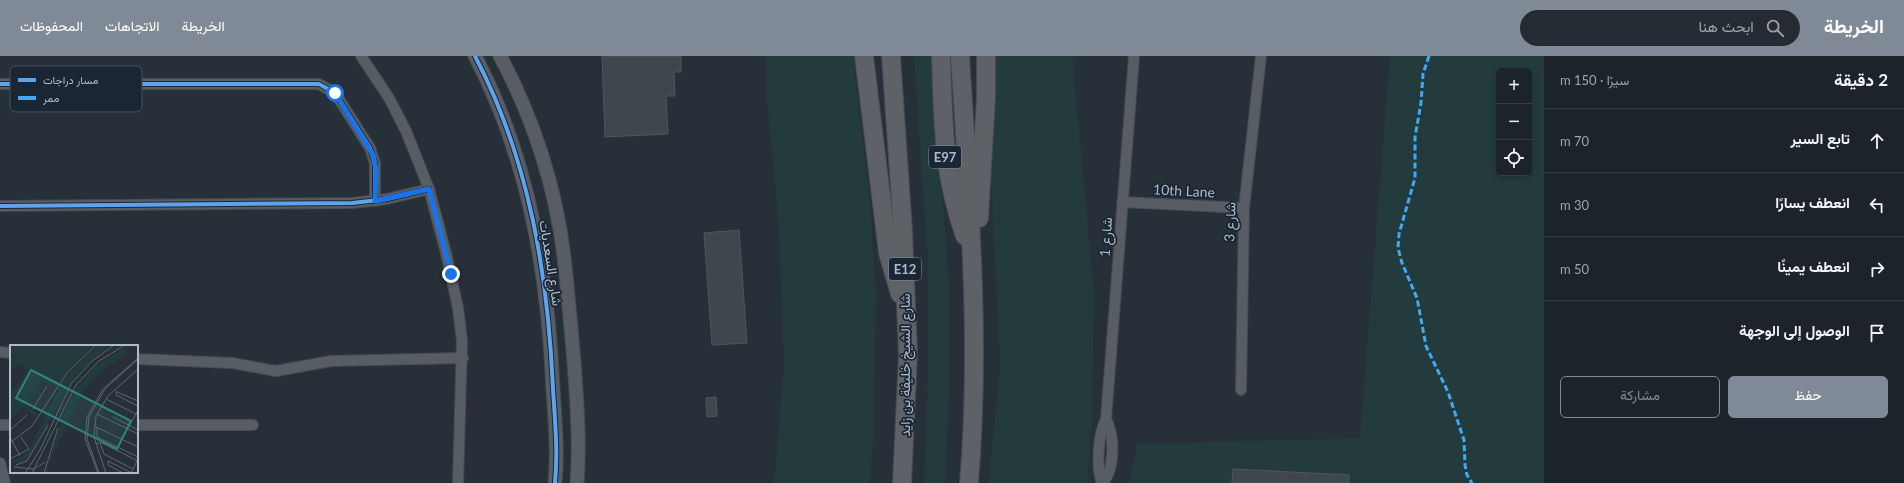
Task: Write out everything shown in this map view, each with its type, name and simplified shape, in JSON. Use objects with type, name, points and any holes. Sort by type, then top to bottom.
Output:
[{"type":"highway","points":[[864,56],[888,253],[897,286],[907,309]]},
{"type":"highway","name":"شارع الشيخ خليفة بن زايد","points":[[892,56],[907,309],[908,399],[902,483]]},
{"type":"highway","name":"E97","points":[[941,56],[944,139],[948,176],[959,222],[972,254]]},
{"type":"highway","points":[[960,56],[972,254],[974,324],[974,402],[969,483]]},
{"type":"highway","points":[[972,254],[981,198],[986,98],[986,56]]},
{"type":"street","points":[[361,56],[379,82],[406,131],[429,189],[441,232],[461,330],[463,358],[458,483]]},
{"type":"street","name":"شارع السعديات","points":[[475,56],[492,89],[504,121],[520,166],[534,217],[544,278],[551,340],[555,422],[555,483]]},
{"type":"street","name":"شارع السعديات","points":[[500,56],[513,79],[526,110],[541,154],[555,204],[564,256],[572,332],[579,460],[577,483]]},
{"type":"street","name":"شارع 1","points":[[1103,483],[1099,473],[1100,436],[1106,419],[1134,56]]},
{"type":"street","name":"شارع 3","points":[[1241,390],[1244,208],[1261,56]]},
{"type":"street","points":[[142,84],[319,84],[335,93],[370,148],[375,163],[375,201]]},
{"type":"street","points":[[0,206],[335,204],[375,201],[429,189]]},
{"type":"street","name":"10th Lane","points":[[1122,202],[1244,208]]},
{"type":"street","points":[[0,352],[10,353]]},
{"type":"street","points":[[138,358],[232,363],[276,371],[331,361],[463,358]]},
{"type":"street","points":[[138,425],[253,425]]},
{"type":"street","points":[[0,463],[5,483]]},
{"type":"green space","points":[[766,56],[853,56],[870,202],[876,293],[874,418],[870,483],[774,483],[784,364],[778,212],[767,100]]},
{"type":"green space","points":[[914,56],[933,56],[949,285],[949,396],[945,483],[924,483],[928,374],[928,263]]},
{"type":"green space","points":[[992,56],[1072,56],[1094,294],[1092,427],[1087,483],[989,483],[1000,363],[991,177]]},
{"type":"green space","points":[[1390,56],[1544,56],[1544,483],[1129,483],[1137,444],[1360,438]]},
{"type":"building","points":[[602,56],[681,56],[681,72],[674,72],[675,96],[666,96],[668,134],[605,137]]},
{"type":"building","points":[[739,230],[747,343],[712,345],[704,233]]},
{"type":"building","points":[[716,397],[717,416],[707,417],[706,398]]},
{"type":"building","points":[[1233,469],[1349,475],[1349,483],[1232,483]]},
{"type":"marked path","points":[[1429,56],[1423,74],[1421,103],[1415,137],[1415,178],[1399,234],[1398,248],[1402,263],[1417,298],[1426,346],[1448,392],[1464,440],[1465,465],[1467,475],[1472,483]]},
{"type":"cycle path","points":[[475,56],[494,95],[509,135],[522,176],[540,260],[550,346],[556,436],[555,483]]},
{"type":"cycle path","points":[[0,84],[10,84]]},
{"type":"cycle path","points":[[142,84],[319,84],[335,93],[370,148],[375,163],[375,201]]},
{"type":"cycle path","points":[[0,206],[352,203],[387,199],[429,189]]},
{"type":"route","points":[[335,93],[373,155],[376,170],[375,201],[408,195],[429,189],[451,274]]}]
